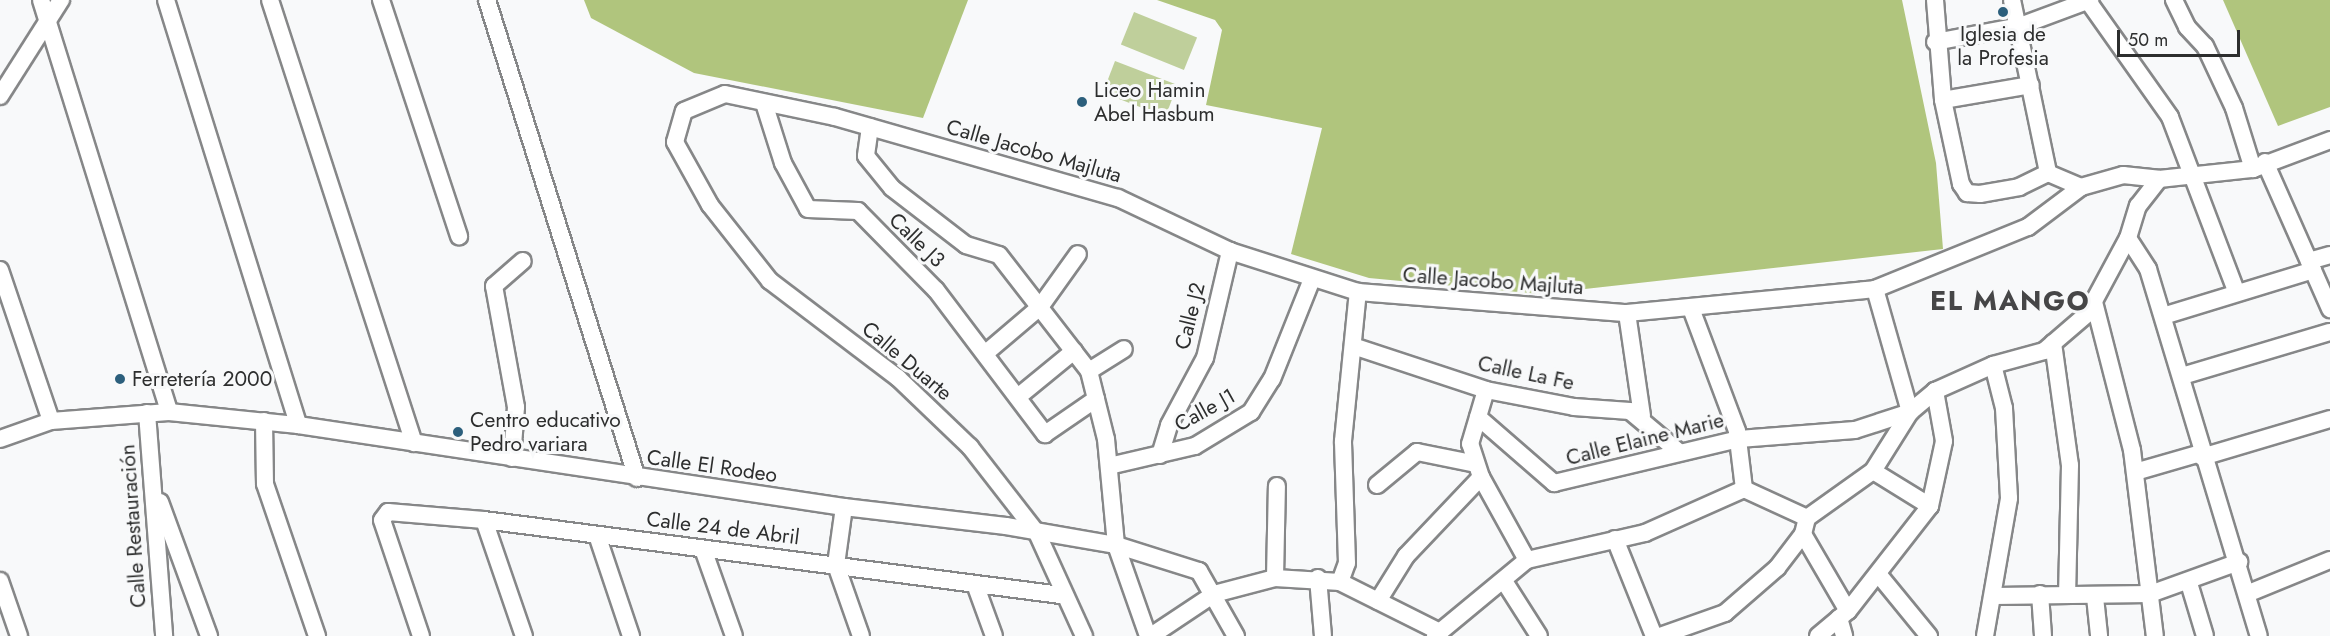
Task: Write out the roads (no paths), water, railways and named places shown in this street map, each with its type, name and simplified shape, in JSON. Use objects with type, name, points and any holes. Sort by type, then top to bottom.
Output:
[{"type":"street","points":[[41,0],[169,412]]},
{"type":"street","points":[[0,96],[61,0]]},
{"type":"street","points":[[166,0],[298,425]]},
{"type":"street","points":[[270,0],[414,443]]},
{"type":"street","points":[[381,0],[459,236]]},
{"type":"street","points":[[487,0],[637,478]]},
{"type":"street","points":[[1935,0],[1935,42],[1943,100],[1961,184],[1967,192],[2019,187],[2048,173],[2080,187]]},
{"type":"street","points":[[2012,0],[2020,26],[2048,173]]},
{"type":"street","points":[[1935,42],[2020,26],[2089,0],[2170,117],[2196,177],[2237,293]]},
{"type":"street","points":[[2174,0],[2187,27],[2205,46],[2235,108],[2259,166],[2311,266],[2330,309]]},
{"type":"street","points":[[1943,100],[2031,85]]},
{"type":"street","name":"Calle Jacobo Majluta","points":[[675,142],[684,111],[725,94],[870,127],[1118,198],[1230,251],[1358,292],[1627,313],[1692,311],[1875,290],[2028,227],[2080,187],[2122,175],[2158,179],[2196,177],[2259,166],[2330,140]]},
{"type":"street","name":"Calle J3","points":[[765,102],[783,163],[808,209],[858,211],[936,290],[987,352],[1045,434],[1096,399]]},
{"type":"street","points":[[870,127],[866,156],[892,188],[966,245],[999,255],[1089,371],[1109,466],[1116,545],[1149,636],[1214,594],[1275,578],[1318,578],[1340,582],[1438,634],[1527,560],[1645,533],[1744,489]]},
{"type":"street","name":"Calle Duarte","points":[[675,142],[710,205],[770,281],[898,378],[970,447],[1037,533],[1061,595],[1084,636]]},
{"type":"street","points":[[1660,636],[1697,627],[1725,613],[1777,568],[1805,526],[1873,471],[1910,412],[1935,391],[1993,365],[2044,351],[2053,343],[2094,302],[2128,238],[2138,206],[2158,179]]},
{"type":"street","points":[[2128,238],[2148,269],[2182,376],[2202,455],[2249,593],[2259,636]]},
{"type":"street","name":"Calle J2","points":[[1160,455],[1169,425],[1205,358],[1230,251]]},
{"type":"street","points":[[987,352],[1040,307],[1078,254]]},
{"type":"street","points":[[2163,316],[2237,293],[2311,266],[2330,255]]},
{"type":"street","points":[[512,458],[516,407],[494,286],[524,261]]},
{"type":"street","points":[[0,270],[51,421]]},
{"type":"street","name":"Calle J1","points":[[1109,466],[1196,446],[1251,412],[1272,379],[1312,279]]},
{"type":"street","points":[[1875,290],[1910,412]]},
{"type":"street","points":[[1340,582],[1347,563],[1343,441],[1358,292]]},
{"type":"street","points":[[2094,302],[2135,472],[2155,636]]},
{"type":"street","points":[[1692,311],[1739,440],[1744,489]]},
{"type":"street","points":[[1627,313],[1642,416],[1656,438],[1678,452]]},
{"type":"street","points":[[2182,376],[2330,332]]},
{"type":"street","points":[[2053,343],[2070,465],[2067,595]]},
{"type":"street","name":"Calle La Fe","points":[[1353,346],[1486,390],[1642,416]]},
{"type":"street","points":[[1089,371],[1124,349]]},
{"type":"street","points":[[1019,396],[1074,351]]},
{"type":"street","points":[[1985,636],[1994,596],[2010,459],[1993,365]]},
{"type":"street","points":[[1486,390],[1470,444],[1478,470],[1527,560]]},
{"type":"street","points":[[1818,636],[1843,614],[1879,575],[1930,506],[1944,441],[1935,391]]},
{"type":"street","name":"Calle El Rodeo","points":[[0,439],[51,421],[147,413],[169,412],[264,421],[637,478],[1116,545],[1199,571],[1236,636]]},
{"type":"street","name":"Calle Elaine Marie","points":[[1478,417],[1554,483],[1678,452],[1739,440],[1855,430],[1910,412]]},
{"type":"street","name":"Calle Restauración","points":[[147,413],[164,636]]},
{"type":"street","points":[[264,421],[265,484],[317,636]]},
{"type":"street","points":[[2135,472],[2328,424]]},
{"type":"street","points":[[1377,485],[1417,452],[1478,470]]},
{"type":"street","points":[[1378,601],[1406,556],[1478,470]]},
{"type":"street","points":[[1873,471],[1930,506]]},
{"type":"street","points":[[152,482],[209,636]]},
{"type":"street","points":[[1275,578],[1277,486]]},
{"type":"street","points":[[1744,489],[1805,526],[1843,614],[1844,636]]},
{"type":"street","points":[[844,507],[837,566],[861,636]]},
{"type":"street","name":"Calle 24 de Abril","points":[[421,636],[382,520],[388,512],[484,520],[1061,595]]},
{"type":"street","points":[[484,520],[524,636]]},
{"type":"street","points":[[597,535],[631,636]]},
{"type":"street","points":[[1615,539],[1654,636]]},
{"type":"street","points":[[703,549],[734,636]]},
{"type":"street","points":[[2249,593],[2330,560]]},
{"type":"street","points":[[1994,596],[2040,594],[2095,597],[2150,594],[2189,584],[2239,562]]},
{"type":"street","points":[[1879,575],[1929,636]]},
{"type":"street","points":[[1318,578],[1323,636]]},
{"type":"street","points":[[0,581],[19,636]]},
{"type":"street","points":[[1504,581],[1539,636]]},
{"type":"street","points":[[975,584],[994,636]]},
{"type":"street","points":[[2189,584],[2205,636]]},
{"type":"street","points":[[2040,594],[2043,636]]},
{"type":"street","points":[[2095,597],[2098,636]]},
{"type":"place","name":"Iglesia de la Profesia","points":[[2003,12]]},
{"type":"place","name":"Liceo Hamin Abel Hasbum","points":[[1082,102]]},
{"type":"place","name":"Ferretería 2000","points":[[120,379]]},
{"type":"place","name":"Centro educativo Pedro variara","points":[[458,432]]},
{"type":"district","name":"EL MANGO","points":[[2010,301]]}]
